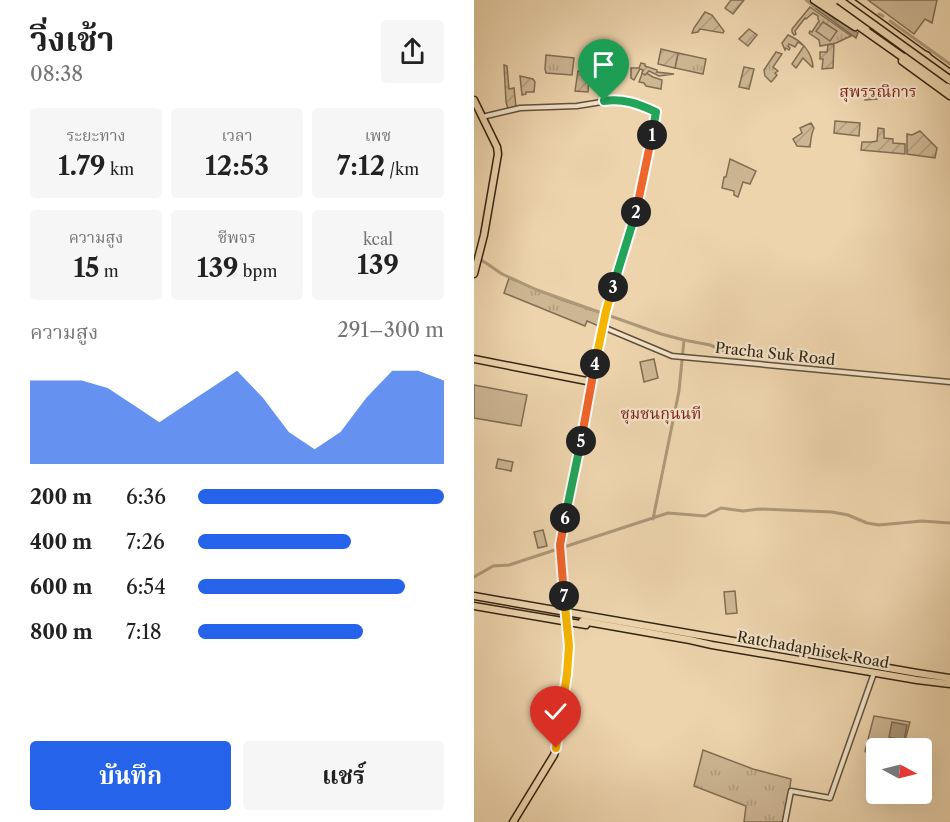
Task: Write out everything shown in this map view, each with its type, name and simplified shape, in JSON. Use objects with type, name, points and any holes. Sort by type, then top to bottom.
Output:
[{"type":"highway","points":[[822,0],[931,77],[950,95]]},
{"type":"highway","points":[[831,0],[950,84]]},
{"type":"highway","points":[[839,0],[950,84]]},
{"type":"highway","points":[[846,0],[916,52],[950,84]]},
{"type":"highway","points":[[825,8],[856,24]]},
{"type":"highway","points":[[916,52],[927,56]]},
{"type":"highway","points":[[931,77],[950,84]]},
{"type":"main road","points":[[813,0],[879,43],[950,95]]},
{"type":"main road","points":[[846,0],[950,73]]},
{"type":"main road","points":[[474,100],[497,147],[498,154],[474,274]]},
{"type":"main road","points":[[474,359],[592,382],[560,549],[569,661],[556,748],[513,822]]},
{"type":"main road","name":"Ratchadaphisek Road","points":[[474,601],[553,615],[566,621],[582,620],[950,683]]},
{"type":"main road","points":[[553,615],[564,604]]},
{"type":"main road","name":"Ratchadaphisek Road","points":[[553,615],[565,612],[582,620]]},
{"type":"main road","points":[[568,631],[582,620]]},
{"type":"main road","name":"Ratchadaphisek Road","points":[[707,641],[874,673],[917,677]]},
{"type":"street","points":[[482,117],[520,108],[577,106],[614,100],[638,103],[656,112],[637,209],[606,311],[592,382]]},
{"type":"street","name":"Pracha Suk Road","points":[[603,327],[668,354],[682,357],[950,382]]},
{"type":"street","points":[[785,822],[791,791],[830,798],[874,673]]},
{"type":"green space","points":[[731,0],[744,0],[733,14],[725,8]]},
{"type":"green space","points":[[868,0],[937,0],[932,23],[925,19],[914,34]]},
{"type":"green space","points":[[810,7],[851,36],[836,43],[820,46],[819,40],[809,33],[819,21],[818,16],[813,13],[805,18],[794,35],[792,29]]},
{"type":"green space","points":[[705,12],[712,15],[724,31],[723,33],[700,29],[692,33]]},
{"type":"green space","points":[[823,22],[837,31],[830,41],[816,31]]},
{"type":"green space","points":[[749,29],[757,35],[748,46],[739,39]]},
{"type":"green space","points":[[788,35],[804,46],[798,42],[795,47],[789,44],[789,50],[786,48],[785,50],[782,43]]},
{"type":"green space","points":[[834,44],[833,68],[822,69],[823,59],[820,59],[820,52],[827,52],[828,45]]},
{"type":"green space","points":[[804,46],[811,57],[813,67],[803,58],[796,68],[792,64]]},
{"type":"green space","points":[[661,49],[678,53],[675,68],[658,64]]},
{"type":"green space","points":[[776,52],[782,54],[773,67],[778,71],[771,82],[765,76],[764,70]]},
{"type":"green space","points":[[678,53],[706,59],[703,74],[675,68]]},
{"type":"green space","points":[[546,55],[574,58],[572,75],[546,73]]},
{"type":"green space","points":[[641,63],[657,72],[674,74],[659,76],[649,71],[645,75],[640,69],[634,80],[631,78],[631,68],[639,68]]},
{"type":"green space","points":[[504,65],[507,66],[509,89],[514,88],[516,107],[508,109],[506,102]]},
{"type":"green space","points":[[744,67],[754,69],[749,89],[739,87]]},
{"type":"green space","points":[[578,71],[587,72],[588,92],[575,91]]},
{"type":"green space","points":[[643,71],[662,80],[661,89],[639,82]]},
{"type":"green space","points":[[520,76],[533,79],[534,92],[526,92],[522,95]]},
{"type":"green space","points":[[880,87],[877,99],[865,100],[866,88]]},
{"type":"green space","points":[[835,121],[860,123],[859,136],[834,133]]},
{"type":"green space","points":[[811,123],[814,128],[810,147],[797,146],[793,139],[802,133],[800,128]]},
{"type":"green space","points":[[878,128],[884,129],[884,138],[893,139],[893,143],[905,144],[905,154],[861,150],[862,142],[877,141]]},
{"type":"green space","points":[[920,131],[937,148],[935,158],[907,154],[907,134],[912,135]]},
{"type":"green space","points":[[730,159],[756,171],[750,184],[743,182],[738,197],[734,195],[734,191],[722,188]]},
{"type":"green space","points":[[509,278],[604,314],[601,327],[587,321],[585,326],[504,293]]},
{"type":"green space","points":[[654,359],[658,378],[644,382],[640,362]]},
{"type":"green space","points":[[474,385],[527,395],[521,426],[474,418]]},
{"type":"green space","points":[[498,459],[513,462],[511,471],[496,468]]},
{"type":"green space","points":[[543,530],[547,546],[538,548],[534,532]]},
{"type":"green space","points":[[735,591],[737,613],[726,614],[724,592]]},
{"type":"green space","points":[[874,716],[910,722],[906,738],[868,738]]},
{"type":"green space","points":[[703,750],[753,769],[791,779],[785,822],[744,822],[746,806],[694,786]]},
{"type":"shaded area","points":[[814,2],[836,20],[858,33],[856,38],[812,6]]},
{"type":"shaded area","points":[[892,722],[907,725],[905,738],[889,737]]},
{"type":"waterway","points":[[806,0],[815,7]]},
{"type":"waterway","points":[[879,14],[883,16]]},
{"type":"waterway","points":[[890,21],[950,64]]},
{"type":"waterway","points":[[474,256],[502,274],[537,290],[684,340],[679,391],[653,519]]},
{"type":"waterway","points":[[684,340],[710,345],[733,353]]},
{"type":"waterway","points":[[474,577],[493,566],[509,565],[668,513],[705,516],[721,508],[743,511],[759,509],[832,512],[879,525],[922,521],[950,523]]},
{"type":"tunnel","points":[[553,616],[578,621]]},
{"type":"district","name":"สุพรรณิการ","points":[[878,91]]},
{"type":"district","name":"ชุมชนกุนนที","points":[[661,413]]},
{"type":"route","points":[[556,748],[569,652],[560,538],[606,311],[637,209],[656,112],[638,103],[604,101]]}]
